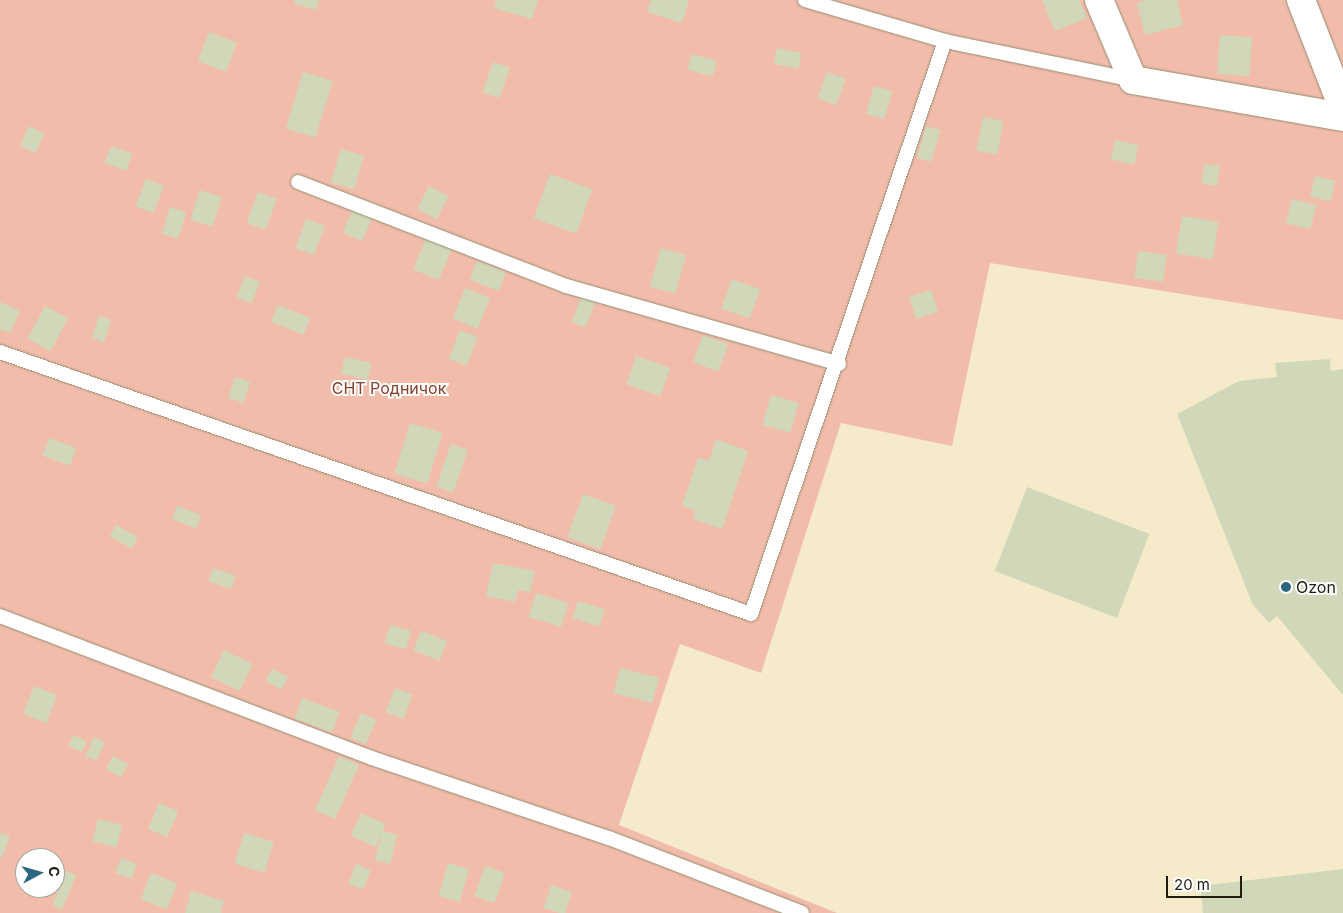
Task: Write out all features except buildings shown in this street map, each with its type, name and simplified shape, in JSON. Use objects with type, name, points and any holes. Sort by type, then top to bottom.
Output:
[{"type":"street","points":[[1099,0],[1133,80],[1343,117]]},
{"type":"street","points":[[1302,0],[1343,108]]},
{"type":"lane","points":[[805,0],[842,6],[946,41],[1133,80]]},
{"type":"lane","points":[[0,352],[751,614],[839,364],[946,41]]},
{"type":"lane","points":[[298,182],[566,286],[839,364]]},
{"type":"lane","points":[[0,616],[372,758],[609,838],[802,913]]},
{"type":"green space","name":"СНТ Родничок","points":[[0,0],[1343,0],[1343,320],[990,263],[952,446],[841,423],[761,673],[680,644],[619,825],[837,913],[0,913]]},
{"type":"place","name":"Ozon","points":[[1286,587]]}]
